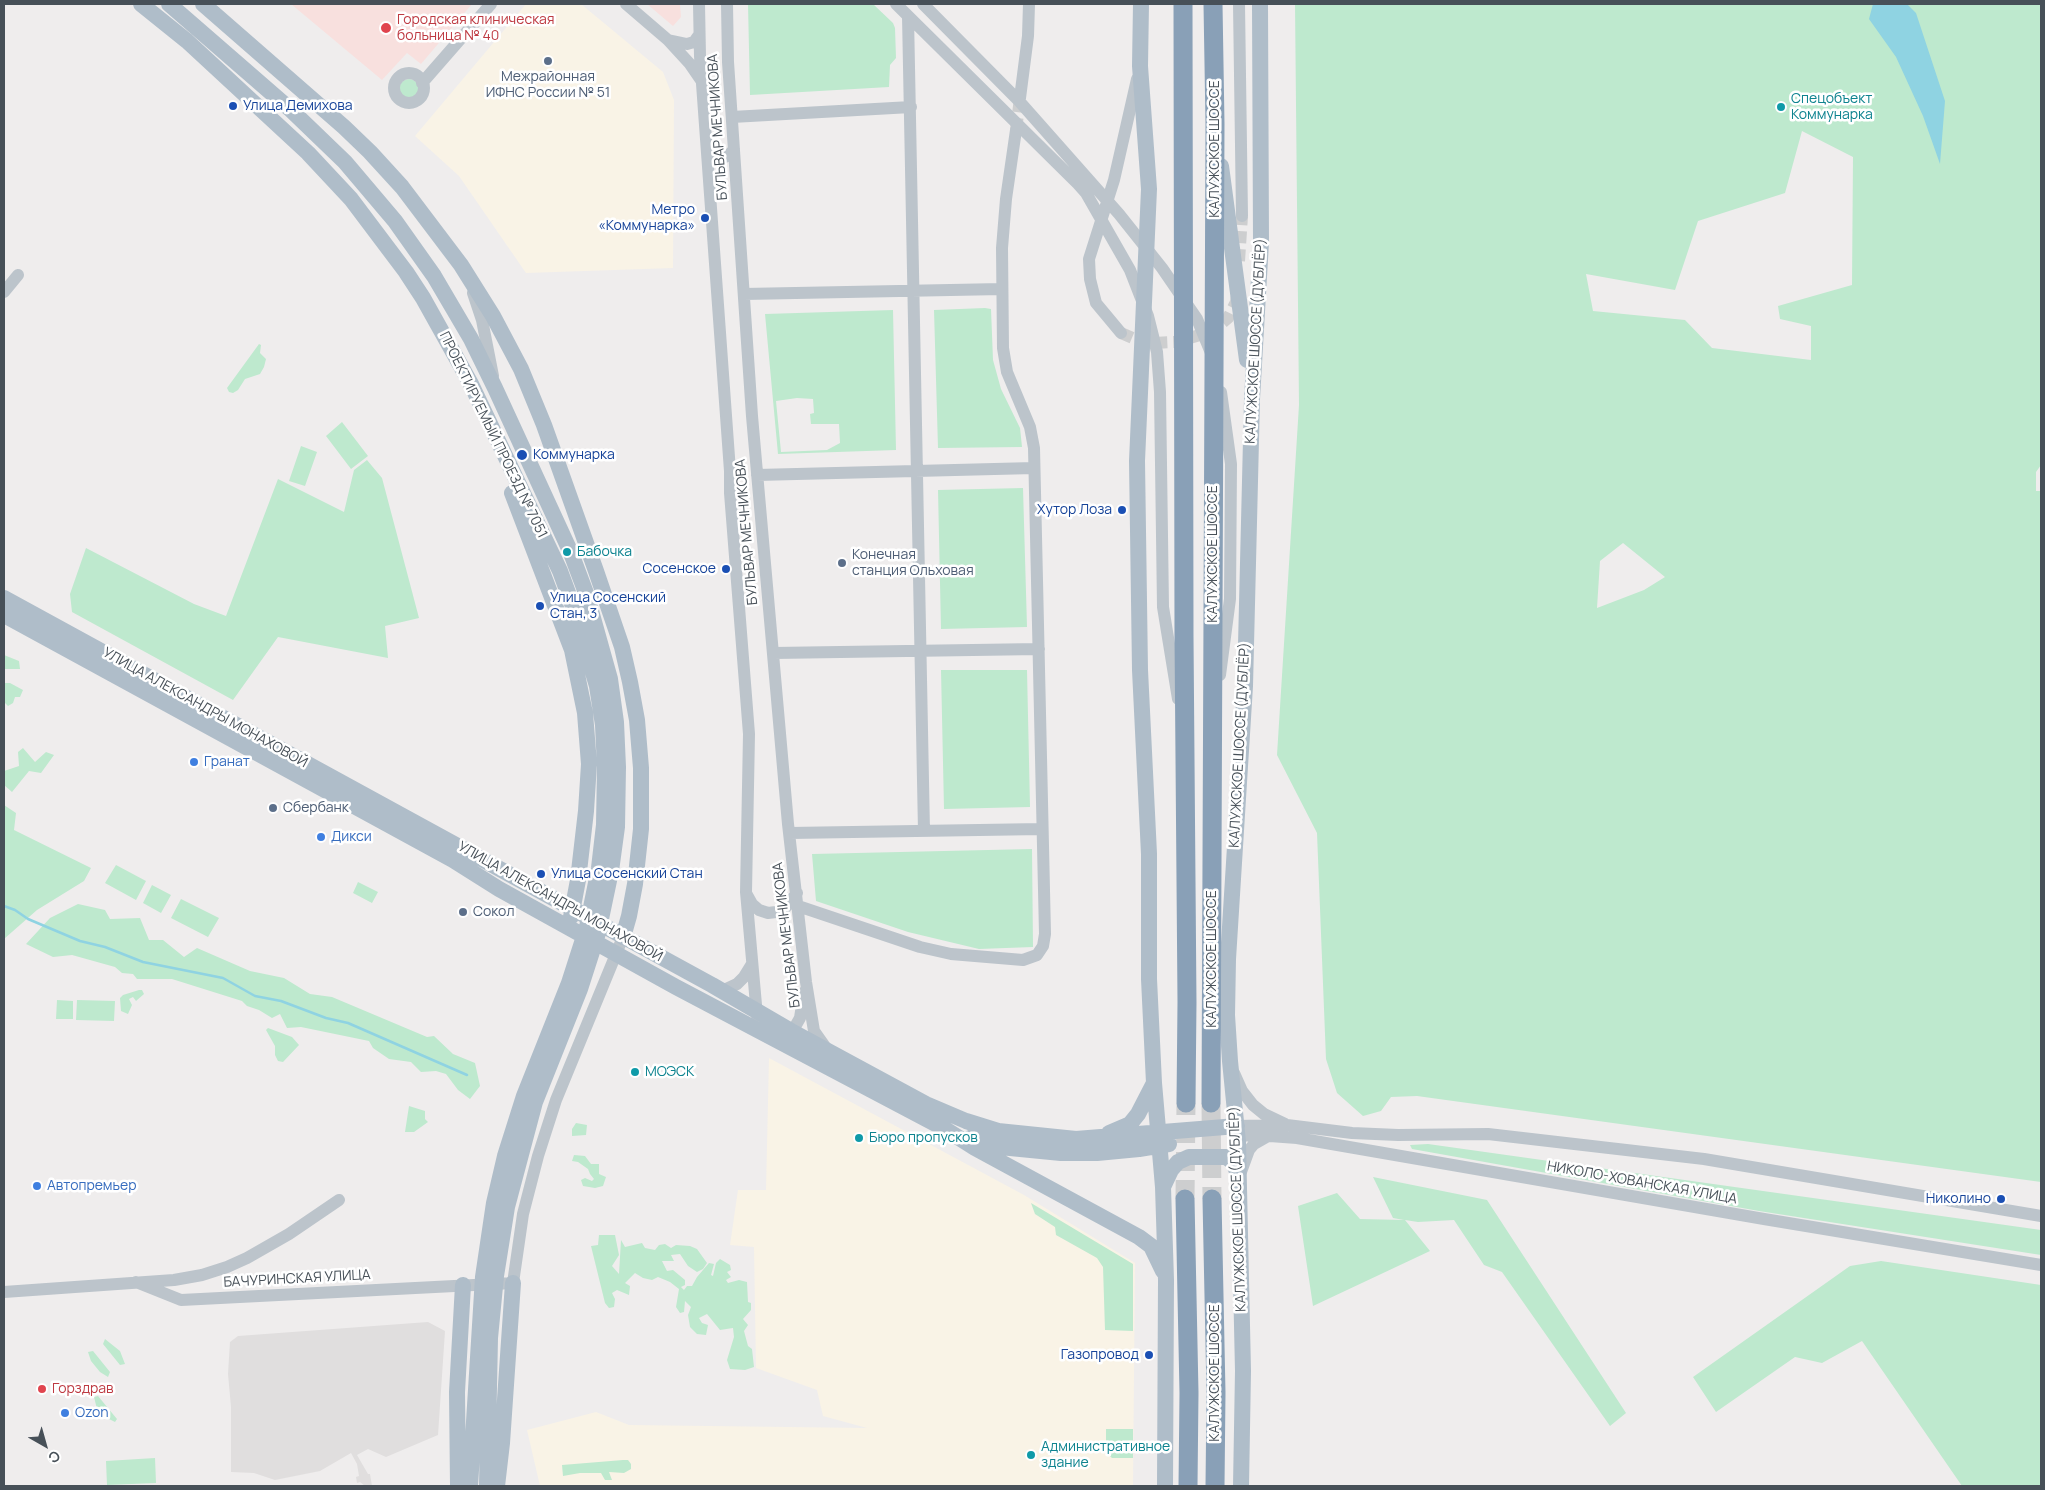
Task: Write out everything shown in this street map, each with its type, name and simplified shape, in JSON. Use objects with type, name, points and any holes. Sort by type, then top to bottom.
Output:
[{"type":"highway","name":"КАЛУЖСКОЕ ШОССЕ","points":[[1182,4],[1186,1103]]},
{"type":"highway","name":"КАЛУЖСКОЕ ШОССЕ","points":[[1212,1103],[1216,124],[1213,4]]},
{"type":"highway","name":"КАЛУЖСКОЕ ШОССЕ","points":[[1185,1199],[1189,1393],[1188,1486]]},
{"type":"highway","name":"КАЛУЖСКОЕ ШОССЕ","points":[[1212,1199],[1216,1393],[1215,1486]]},
{"type":"main road","name":"ПРОЕКТИРУЕМЫЙ ПРОЕЗД № 7051","points":[[141,4],[181,36],[282,127],[329,174],[351,199],[423,298],[471,384],[560,571],[574,609],[597,686],[612,767]]},
{"type":"main road","name":"ПРОЕКТИРУЕМЫЙ ПРОЕЗД № 7051","points":[[169,4],[291,110],[345,162],[396,221],[434,276],[471,339],[496,388],[571,553],[586,593],[610,679],[616,722],[612,767]]},
{"type":"main road","points":[[203,4],[370,152],[419,207],[461,265],[510,346],[533,395],[616,630],[630,682],[637,720],[642,768],[641,829],[630,916],[623,937]]},
{"type":"main road","points":[[1141,4],[1140,66],[1149,189],[1137,461],[1140,670],[1150,854],[1149,979],[1154,1083],[1163,1187],[1166,1280],[1165,1486]]},
{"type":"main road","name":"КАЛУЖСКОЕ ШОССЕ (ДУБЛЁР)","points":[[1241,1486],[1242,1371],[1238,1131],[1227,1015],[1228,959],[1245,686],[1252,399],[1261,242],[1260,4]]},
{"type":"main road","points":[[1216,124],[1252,399]]},
{"type":"main road","points":[[494,434],[511,490],[572,650],[585,712],[589,764],[587,802],[580,864],[573,909],[568,927]]},
{"type":"main road","name":"УЛИЦА АЛЕКСАНДРЫ МОНАХОВОЙ","points":[[4,598],[926,1104],[966,1121],[998,1131],[1034,1136],[1138,1142]]},
{"type":"main road","name":"УЛИЦА АЛЕКСАНДРЫ МОНАХОВОЙ","points":[[4,614],[430,847],[499,889],[617,954],[945,1130],[1139,1237],[1151,1246],[1158,1258],[1166,1280]]},
{"type":"main road","points":[[470,1486],[496,1276],[507,1207],[535,1102],[580,989],[598,933],[611,871],[617,827],[612,767]]},
{"type":"main road","points":[[1092,1138],[1130,1124],[1138,1114],[1154,1083]]},
{"type":"main road","name":"УЛИЦА АЛЕКСАНДРЫ МОНАХОВОЙ","points":[[945,1130],[1000,1146],[1036,1152],[1096,1153],[1138,1142]]},
{"type":"main road","points":[[1138,1142],[1159,1139],[1198,1139],[1238,1131]]},
{"type":"main road","points":[[1163,1187],[1171,1170],[1178,1162],[1189,1156],[1226,1157],[1233,1162],[1239,1176]]},
{"type":"main road","points":[[497,1486],[502,1443],[513,1283]]},
{"type":"main road","points":[[458,1486],[457,1392],[463,1285]]},
{"type":"main road","points":[[481,1393],[487,1486]]},
{"type":"street","points":[[422,83],[491,4]]},
{"type":"street","points":[[626,4],[668,40],[690,64],[702,82]]},
{"type":"street","name":"БУЛЬВАР МЕЧНИКОВА","points":[[699,4],[702,82],[730,493],[749,734],[746,892],[756,1011],[764,1033]]},
{"type":"street","name":"БУЛЬВАР МЕЧНИКОВА","points":[[726,4],[734,149],[757,475],[790,833],[806,982],[814,1031],[828,1051]]},
{"type":"street","points":[[896,4],[1086,193],[1130,270],[1148,316],[1157,352],[1160,392],[1163,606],[1185,744]]},
{"type":"street","points":[[923,4],[1019,101],[1085,175],[1162,268],[1196,319],[1218,371],[1231,464],[1230,599],[1212,738]]},
{"type":"street","points":[[1020,98],[1026,53],[1029,4]]},
{"type":"street","points":[[1239,4],[1242,216]]},
{"type":"street","points":[[908,16],[924,831]]},
{"type":"street","points":[[668,40],[687,44],[694,42],[700,34]]},
{"type":"street","points":[[910,53],[920,46],[936,44]]},
{"type":"street","points":[[1121,333],[1096,303],[1090,279],[1089,259],[1114,180],[1140,66]]},
{"type":"street","points":[[732,117],[911,108]]},
{"type":"street","points":[[798,906],[935,951],[983,958],[1016,961],[1029,959],[1040,953],[1045,941],[1033,441],[1030,427],[1010,382],[1002,348],[1004,220],[1016,130]]},
{"type":"street","points":[[707,151],[713,157],[721,158],[729,155],[734,149]]},
{"type":"street","points":[[461,265],[482,320],[496,388]]},
{"type":"street","points":[[4,292],[18,275]]},
{"type":"street","points":[[744,294],[1002,289]]},
{"type":"street","points":[[757,475],[1034,468]]},
{"type":"street","points":[[774,653],[1039,649]]},
{"type":"street","points":[[790,833],[1042,829]]},
{"type":"street","points":[[746,892],[752,904],[759,910],[768,913],[785,908],[797,893]]},
{"type":"street","points":[[513,1283],[523,1214],[538,1156],[556,1100],[623,937]]},
{"type":"street","points":[[722,991],[736,984],[744,977],[752,964]]},
{"type":"street","points":[[764,1033],[785,1036],[791,1031],[800,1018],[806,982]]},
{"type":"street","points":[[1230,1061],[1242,1091],[1253,1105],[1264,1114],[1287,1125]]},
{"type":"street","name":"НИКОЛО-ХОВАНСКАЯ УЛИЦА","points":[[1238,1131],[1287,1125],[1369,1134],[1488,1134],[1704,1159],[2041,1216]]},
{"type":"street","name":"НИКОЛО-ХОВАНСКАЯ УЛИЦА","points":[[1238,1131],[1297,1138],[1736,1215],[2041,1265]]},
{"type":"street","points":[[1239,1176],[1249,1150],[1254,1144],[1268,1136]]},
{"type":"street","name":"БАЧУРИНСКАЯ УЛИЦА","points":[[4,1292],[174,1280],[227,1267],[289,1234],[339,1200]]},
{"type":"street","name":"БАЧУРИНСКАЯ УЛИЦА","points":[[136,1282],[182,1300],[513,1283]]},
{"type":"shaded area","name":"Городская клиническая больница № 40","points":[[291,4],[472,4],[421,64],[407,53],[382,80]]},
{"type":"shaded area","points":[[526,4],[581,4],[663,72],[674,100],[673,268],[526,273],[459,176],[415,136]]},
{"type":"shaded area","points":[[647,4],[680,4],[681,17],[673,26]]},
{"type":"shaded area","points":[[769,1058],[1024,1195],[1135,1263],[1133,1486],[540,1486],[527,1430],[596,1412],[629,1425],[867,1428],[823,1416],[817,1390],[756,1368],[754,1247],[730,1245],[738,1190],[766,1190]]},
{"type":"shaded area","points":[[428,1322],[445,1331],[438,1435],[386,1457],[368,1449],[357,1455],[368,1474],[370,1474],[372,1486],[365,1486],[360,1482],[357,1483],[356,1477],[359,1476],[357,1464],[351,1453],[320,1471],[275,1480],[254,1473],[231,1472],[231,1407],[228,1374],[230,1342],[238,1336]]},
{"type":"green space","points":[[748,4],[873,4],[893,23],[895,28],[896,58],[890,65],[889,87],[750,95]]},
{"type":"green space","points":[[1295,4],[2041,4],[2041,465],[2036,472],[2036,491],[2041,491],[2041,1182],[1417,1096],[1391,1097],[1381,1111],[1363,1116],[1337,1093],[1326,1059],[1317,833],[1277,755],[1299,405]],"holes":[[[1802,131],[1853,157],[1852,285],[1778,306],[1780,319],[1811,326],[1811,360],[1712,348],[1685,320],[1593,311],[1586,274],[1675,290],[1698,221],[1785,193]],[[1623,543],[1665,577],[1644,590],[1597,608],[1600,561]]]},
{"type":"green space","points":[[405,79],[413,79],[419,85],[419,93],[413,99],[405,99],[399,93],[399,85]]},
{"type":"green space","points":[[991,309],[993,360],[1001,389],[1020,428],[1022,447],[938,448],[934,310]]},
{"type":"green space","points":[[893,310],[896,450],[778,454],[765,314]],"holes":[[[797,398],[813,399],[814,413],[810,414],[811,424],[839,424],[840,443],[827,450],[781,452],[776,401]]]},
{"type":"green space","points":[[259,344],[261,345],[260,353],[266,359],[260,374],[245,379],[238,390],[233,393],[229,392],[227,388]]},
{"type":"green space","points":[[342,422],[368,456],[351,469],[326,436]]},
{"type":"green space","points":[[301,446],[317,452],[305,486],[289,481]]},
{"type":"green space","points":[[367,460],[382,478],[419,618],[385,626],[388,658],[278,637],[233,700],[72,612],[70,594],[86,548],[194,604],[226,616],[278,479],[344,512],[354,470]]},
{"type":"green space","points":[[1023,488],[1027,627],[941,629],[938,490]]},
{"type":"green space","points":[[4,655],[19,661],[20,669],[4,669]]},
{"type":"green space","points":[[941,670],[1027,670],[1030,807],[944,809]]},
{"type":"green space","points":[[4,683],[10,683],[23,690],[20,697],[15,697],[13,703],[8,706],[4,702]]},
{"type":"green space","points":[[23,748],[35,762],[46,752],[54,755],[41,773],[29,771],[12,792],[4,785],[4,771],[19,766],[18,752]]},
{"type":"green space","points":[[4,805],[16,813],[14,830],[91,868],[84,881],[37,910],[4,939]]},
{"type":"green space","points":[[1032,849],[1033,947],[979,949],[908,932],[816,901],[812,854]]},
{"type":"green space","points":[[116,865],[146,881],[136,900],[105,883]]},
{"type":"green space","points":[[358,882],[378,892],[372,903],[353,893]]},
{"type":"green space","points":[[152,885],[171,895],[161,913],[143,903]]},
{"type":"green space","points":[[181,899],[219,918],[208,937],[171,918]]},
{"type":"green space","points":[[78,904],[105,910],[110,919],[140,918],[149,940],[163,940],[184,957],[197,948],[250,971],[284,978],[310,994],[332,997],[427,1037],[434,1036],[453,1054],[475,1063],[480,1086],[470,1099],[458,1090],[446,1074],[436,1071],[421,1072],[411,1062],[389,1059],[373,1048],[369,1041],[301,1027],[287,1028],[280,1014],[272,1018],[259,1010],[247,1006],[242,1001],[172,979],[137,979],[133,974],[122,973],[115,967],[72,955],[53,957],[26,944],[50,918]]},
{"type":"green space","points":[[142,990],[144,994],[136,1001],[133,997],[129,999],[132,1005],[128,1014],[121,1011],[120,998],[123,995]]},
{"type":"green space","points":[[57,1000],[73,1001],[73,1019],[56,1019]]},
{"type":"green space","points":[[77,1000],[115,1001],[114,1021],[76,1020]]},
{"type":"green space","points":[[268,1028],[292,1037],[299,1045],[283,1062],[278,1061],[275,1055],[275,1046],[266,1030]]},
{"type":"green space","points":[[409,1106],[425,1111],[425,1119],[428,1122],[414,1132],[405,1132]]},
{"type":"green space","points":[[576,1123],[587,1125],[586,1135],[572,1136],[572,1129]]},
{"type":"green space","points":[[1428,1144],[2041,1230],[2041,1255],[1759,1211],[1412,1149],[1410,1145]]},
{"type":"green space","points":[[574,1155],[585,1156],[591,1164],[599,1164],[599,1174],[606,1177],[603,1186],[595,1188],[583,1186],[581,1180],[585,1178],[592,1181],[594,1179],[588,1169],[578,1162],[572,1161]]},
{"type":"green space","points":[[1373,1177],[1487,1200],[1626,1413],[1610,1426],[1502,1272],[1484,1265],[1454,1220],[1418,1222],[1405,1220],[1430,1251],[1313,1306],[1298,1206],[1337,1193],[1360,1219],[1404,1220],[1393,1218]]},
{"type":"green space","points":[[1031,1203],[1133,1264],[1133,1331],[1105,1330],[1103,1267],[1097,1258],[1056,1235],[1055,1227],[1035,1214]]},
{"type":"green space","points":[[599,1235],[615,1235],[619,1255],[612,1266],[619,1274],[621,1240],[625,1247],[642,1243],[645,1248],[655,1250],[659,1245],[665,1244],[671,1248],[676,1245],[690,1246],[697,1249],[707,1263],[703,1269],[697,1272],[688,1266],[680,1254],[671,1255],[674,1261],[662,1261],[667,1271],[673,1270],[685,1280],[685,1285],[681,1287],[684,1290],[687,1286],[692,1286],[709,1263],[714,1264],[711,1275],[713,1276],[716,1263],[720,1259],[730,1265],[731,1270],[727,1272],[731,1277],[726,1280],[728,1283],[739,1280],[747,1282],[748,1302],[751,1303],[751,1310],[743,1319],[748,1325],[744,1331],[748,1346],[752,1349],[754,1367],[745,1370],[730,1369],[727,1360],[734,1337],[733,1328],[720,1330],[707,1314],[699,1318],[702,1323],[708,1325],[706,1335],[697,1334],[690,1327],[688,1315],[691,1307],[685,1301],[684,1312],[680,1313],[676,1307],[679,1289],[670,1282],[658,1277],[652,1280],[643,1278],[635,1273],[625,1283],[630,1286],[629,1295],[617,1290],[612,1293],[615,1299],[614,1307],[609,1308],[605,1303],[591,1246],[598,1245]]},
{"type":"green space","points":[[1881,1261],[2041,1285],[2041,1486],[1962,1486],[1862,1341],[1822,1363],[1795,1357],[1716,1412],[1693,1377],[1850,1266]]},
{"type":"green space","points":[[105,1339],[120,1351],[125,1364],[120,1365],[103,1344]]},
{"type":"green space","points":[[93,1351],[110,1372],[108,1377],[100,1372],[91,1361],[88,1352]]},
{"type":"green space","points":[[98,1396],[117,1419],[115,1422],[103,1416],[97,1409],[94,1397]]},
{"type":"green space","points":[[1106,1429],[1133,1429],[1133,1458],[1112,1458],[1106,1452]]},
{"type":"green space","points":[[155,1458],[156,1483],[107,1485],[106,1461]]},
{"type":"green space","points":[[628,1460],[631,1464],[631,1469],[624,1473],[609,1472],[612,1480],[605,1480],[601,1473],[580,1473],[563,1476],[562,1465]]},
{"type":"water","points":[[1873,4],[1907,4],[1916,13],[1945,101],[1940,164],[1923,116],[1896,57],[1869,19]]},
{"type":"waterway","points":[[4,906],[15,910],[28,919],[80,941],[105,947],[143,962],[223,978],[255,996],[281,1001],[326,1018],[348,1023],[467,1075]]},
{"type":"tunnel","points":[[1016,130],[1020,98]]},
{"type":"tunnel","points":[[1239,261],[1242,216]]},
{"type":"tunnel","points":[[1121,333],[1135,339],[1153,343],[1175,342],[1200,335],[1215,329],[1228,318],[1236,302],[1237,295]]},
{"type":"tunnel","points":[[1185,1199],[1186,1103]]},
{"type":"tunnel","points":[[1211,1103],[1212,1199]]},
{"type":"place","name":"Городская клиническая больница № 40","points":[[386,28]]},
{"type":"place","name":"Межрайонная ИФНС России № 51","points":[[548,61]]},
{"type":"place","name":"Улица Демихова","points":[[233,106]]},
{"type":"place","name":"Спецобъект Коммунарка","points":[[1781,107]]},
{"type":"place","name":"Метро «Коммунарка»","points":[[705,218]]},
{"type":"place","name":"Коммунарка","points":[[522,455]]},
{"type":"place","name":"Хутор Лоза","points":[[1122,510]]},
{"type":"place","name":"Бабочка","points":[[567,552]]},
{"type":"place","name":"Конечная станция Ольховая","points":[[842,563]]},
{"type":"place","name":"Сосенское","points":[[726,569]]},
{"type":"place","name":"Улица Сосенский Стан, 3","points":[[540,606]]},
{"type":"place","name":"Гранат","points":[[194,762]]},
{"type":"place","name":"Сбербанк","points":[[273,808]]},
{"type":"place","name":"Дикси","points":[[321,837]]},
{"type":"place","name":"Улица Сосенский Стан","points":[[541,874]]},
{"type":"place","name":"Сокол","points":[[463,912]]},
{"type":"place","name":"МОЭСК","points":[[635,1072]]},
{"type":"place","name":"Бюро пропусков","points":[[859,1138]]},
{"type":"place","name":"Автопремьер","points":[[37,1186]]},
{"type":"place","name":"Николино","points":[[2001,1199]]},
{"type":"place","name":"Газопровод","points":[[1149,1355]]},
{"type":"place","name":"Горздрав","points":[[42,1389]]},
{"type":"place","name":"Ozon","points":[[65,1413]]},
{"type":"place","name":"Административное здание","points":[[1031,1455]]}]
